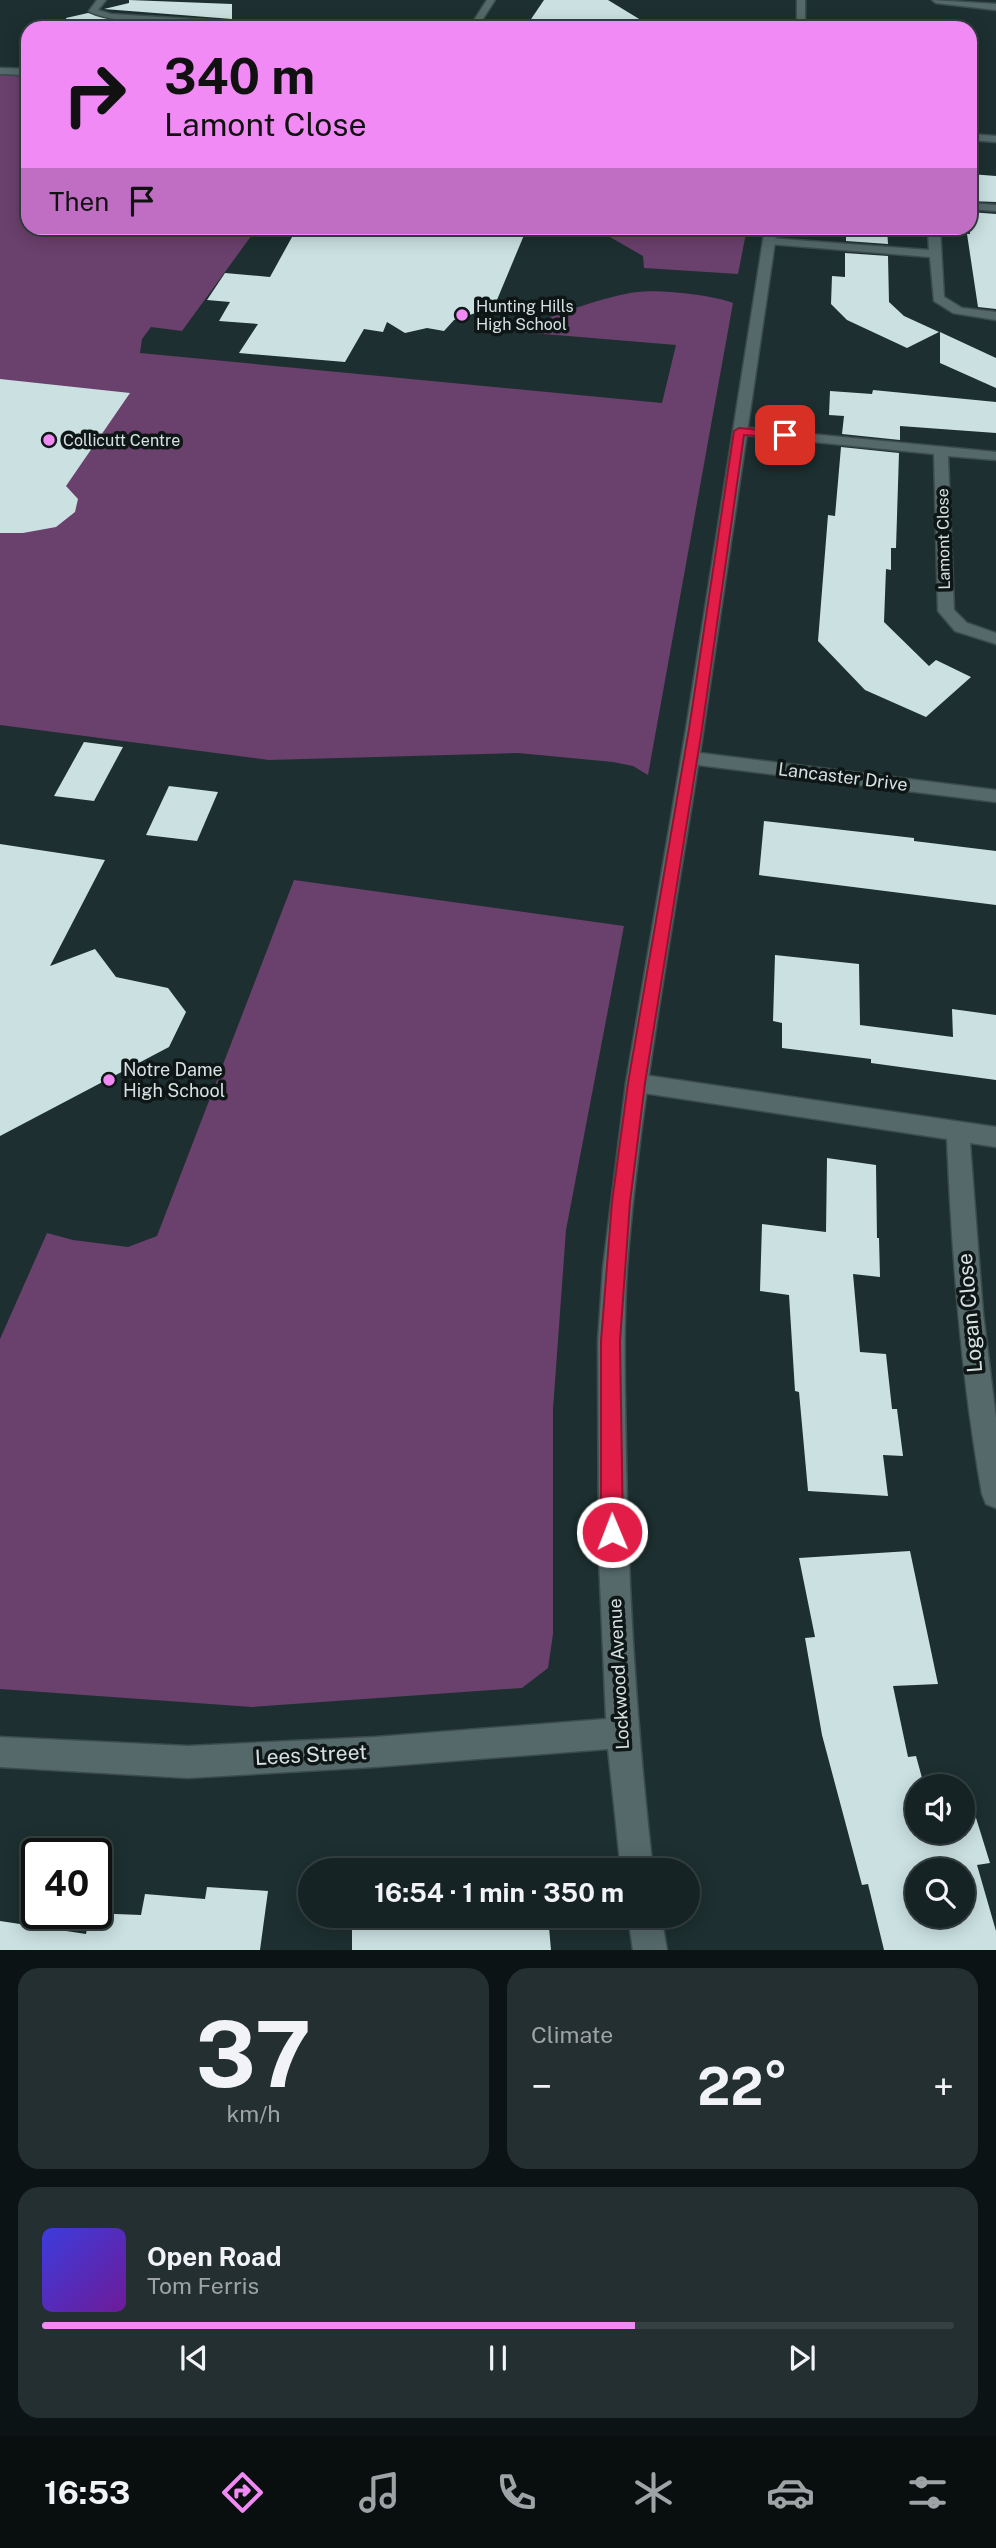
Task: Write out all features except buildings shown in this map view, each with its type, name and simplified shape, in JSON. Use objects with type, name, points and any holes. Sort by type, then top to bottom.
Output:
[{"type":"street","points":[[102,0],[93,10],[110,17],[175,21]]},
{"type":"street","points":[[478,21],[491,0]]},
{"type":"street","points":[[801,0],[801,21]]},
{"type":"street","points":[[936,0],[996,7]]},
{"type":"street","points":[[0,71],[21,72]]},
{"type":"street","points":[[977,138],[996,139]]},
{"type":"street","points":[[977,207],[996,208]]},
{"type":"street","name":"Lockwood Avenue","points":[[636,1858],[622,1734],[612,1559],[611,1341],[621,1202],[637,1083],[691,758],[770,235]]},
{"type":"street","points":[[778,235],[935,254]]},
{"type":"street","points":[[934,235],[936,292],[942,302],[962,312],[996,316]]},
{"type":"street","points":[[739,431],[996,456]]},
{"type":"street","name":"Lamont Close","points":[[941,451],[946,611],[961,627],[996,639]]},
{"type":"street","name":"Lancaster Drive","points":[[691,758],[996,796]]},
{"type":"street","points":[[637,1083],[996,1137]]},
{"type":"street","name":"Logan Close","points":[[958,1131],[966,1294],[975,1380],[996,1494]]},
{"type":"street","name":"Lees Street","points":[[0,1752],[188,1762],[622,1734]]},
{"type":"street","points":[[646,1928],[650,1950]]},
{"type":"shaded area","points":[[0,75],[21,76],[21,235],[252,235],[182,331],[151,327],[142,339],[140,353],[662,403],[676,345],[520,332],[577,308],[637,292],[686,293],[733,303],[648,775],[633,766],[613,762],[518,753],[269,760],[0,725]]},
{"type":"shaded area","points":[[606,235],[746,235],[738,274],[644,268],[643,256]]},
{"type":"shaded area","points":[[294,880],[624,926],[566,1230],[553,1409],[553,1634],[548,1668],[522,1688],[252,1707],[0,1689],[0,1339],[47,1233],[73,1240],[128,1247],[157,1236]]},
{"type":"place","name":"Hunting Hills High School","points":[[462,315]]},
{"type":"place","name":"Collicutt Centre","points":[[49,440]]},
{"type":"place","name":"Notre Dame High School","points":[[109,1080]]},
{"type":"route","points":[[612,1532],[611,1341],[621,1202],[637,1083],[695,729],[739,431],[785,435]]}]
